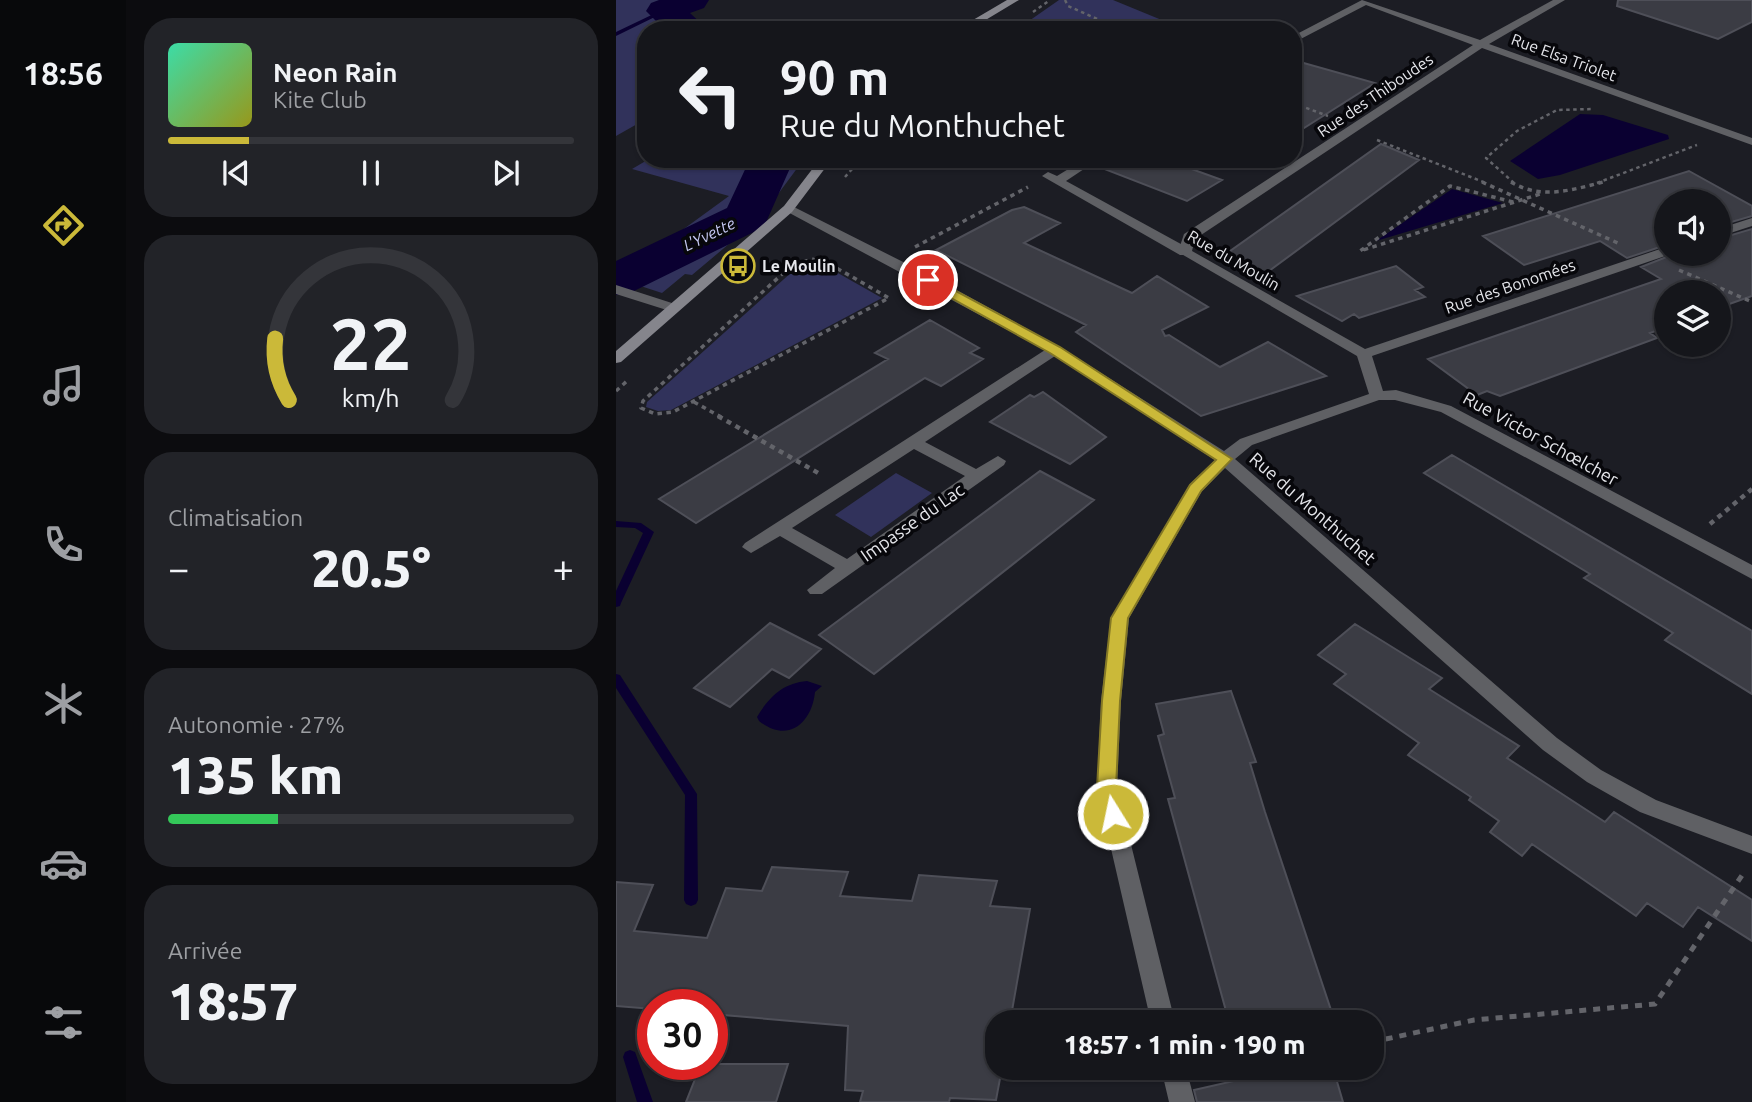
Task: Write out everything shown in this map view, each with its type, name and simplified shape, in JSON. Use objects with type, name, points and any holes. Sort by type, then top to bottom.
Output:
[{"type":"main road","points":[[977,21],[1014,0]]},
{"type":"main road","points":[[616,359],[788,209],[819,168]]},
{"type":"street","name":"Rue des Thiboudes","points":[[1302,162],[1481,44],[1560,0]]},
{"type":"street","name":"Rue Elsa Triolet","points":[[1302,35],[1365,2],[1752,142]]},
{"type":"street","points":[[1052,179],[1076,168]]},
{"type":"street","name":"Rue des Thiboudes","points":[[1185,252],[1189,237],[1293,168]]},
{"type":"street","name":"Rue du Moulin","points":[[1052,179],[1364,354]]},
{"type":"street","name":"Rue du Monthuchet","points":[[788,209],[919,275],[1055,350],[1225,459],[1550,744],[1594,776],[1648,806],[1752,845]]},
{"type":"street","points":[[1731,229],[1752,222]]},
{"type":"street","name":"Rue des Bonomées","points":[[1364,354],[1654,255]]},
{"type":"street","points":[[617,290],[673,308]]},
{"type":"street","points":[[751,547],[1055,350]]},
{"type":"street","points":[[1364,354],[1377,396]]},
{"type":"street","name":"Rue Victor Schœlcher","points":[[1160,1010],[1107,788],[1120,618],[1171,526],[1196,488],[1246,442],[1377,396],[1396,396],[1446,409],[1752,573]]},
{"type":"street","name":"Impasse du Lac","points":[[911,441],[977,476]]},
{"type":"street","name":"Impasse du Lac","points":[[816,590],[998,461]]},
{"type":"street","name":"Impasse du Lac","points":[[779,528],[847,567]]},
{"type":"path","points":[[1065,0],[1068,6],[1102,21]]},
{"type":"path","points":[[1541,193],[1502,177],[1486,158],[1517,131],[1557,110],[1595,109]]},
{"type":"path","points":[[1513,202],[1450,186],[1360,251],[1436,227],[1541,193],[1593,184],[1675,154],[1723,132]]},
{"type":"path","points":[[1466,175],[1752,302]]},
{"type":"path","points":[[914,248],[1052,179]]},
{"type":"path","points":[[802,260],[819,261],[889,298],[693,401],[663,414],[641,408],[643,401],[791,266],[802,260]]},
{"type":"path","points":[[693,401],[841,487]]},
{"type":"path","points":[[1690,540],[1752,489]]},
{"type":"path","points":[[1384,1039],[1474,1020],[1655,1004],[1752,861]]},
{"type":"path","points":[[1178,1084],[1196,1080]]},
{"type":"shaded area","points":[[616,0],[700,0],[675,11],[691,21],[637,21],[637,124],[616,136]]},
{"type":"shaded area","points":[[1059,0],[1113,0],[1164,21],[1029,21]]},
{"type":"shaded area","points":[[1580,114],[1603,115],[1668,135],[1669,139],[1560,175],[1538,179],[1510,161]]},
{"type":"shaded area","points":[[637,166],[797,168],[761,217],[692,275],[685,274],[662,293],[616,278],[616,268],[659,247],[729,196],[632,169]]},
{"type":"shaded area","points":[[1452,189],[1503,203],[1376,241]]},
{"type":"shaded area","points":[[803,262],[829,268],[882,298],[671,410],[658,411],[646,407],[647,402]]},
{"type":"shaded area","points":[[896,473],[932,493],[871,537],[835,515]]},
{"type":"shaded area","points":[[807,681],[822,686],[815,692],[809,713],[797,727],[780,731],[759,721],[757,717],[778,692],[798,682]]},
{"type":"building","points":[[1618,0],[1752,0],[1752,22],[1718,39],[1617,6]]},
{"type":"building","points":[[1302,63],[1375,83],[1302,129]]},
{"type":"building","points":[[1381,144],[1419,160],[1261,277],[1223,256]]},
{"type":"building","points":[[1102,168],[1189,168],[1222,180],[1187,201]]},
{"type":"building","points":[[1689,171],[1721,189],[1654,189],[1654,249],[1627,258],[1600,241],[1524,265],[1483,236]]},
{"type":"building","points":[[1731,194],[1752,206],[1752,216],[1731,222]]},
{"type":"building","points":[[1024,207],[1060,223],[1024,243],[1132,293],[1157,276],[1208,307],[1162,330],[1165,336],[1169,335],[1220,367],[1268,342],[1326,376],[1201,416],[1076,332],[1086,325],[936,250],[1012,210]]},
{"type":"building","points":[[1752,229],[1752,296],[1731,303],[1731,280],[1658,280],[1661,279],[1641,267],[1654,262],[1654,266],[1731,266],[1731,235]]},
{"type":"building","points":[[1396,266],[1423,287],[1415,290],[1425,297],[1359,318],[1354,314],[1342,321],[1297,296]]},
{"type":"building","points":[[1654,281],[1654,332],[1650,333],[1654,339],[1500,396],[1487,391],[1477,395],[1428,359]]},
{"type":"building","points":[[930,320],[979,348],[970,353],[983,359],[941,386],[925,378],[696,523],[659,499],[888,359],[875,353]]},
{"type":"building","points":[[1043,392],[1106,437],[1070,464],[990,422],[1030,395],[1034,397]]},
{"type":"building","points":[[1452,455],[1752,631],[1752,694],[1665,640],[1673,633],[1584,578],[1590,574],[1424,473]]},
{"type":"building","points":[[1040,471],[1094,500],[874,674],[819,635]]},
{"type":"building","points":[[770,623],[821,649],[789,678],[772,669],[730,707],[694,688]]},
{"type":"building","points":[[1355,624],[1442,678],[1429,689],[1519,746],[1507,758],[1605,822],[1614,812],[1752,900],[1752,941],[1698,907],[1683,927],[1647,903],[1636,916],[1532,844],[1522,856],[1490,832],[1499,821],[1469,800],[1471,797],[1408,755],[1419,743],[1334,684],[1346,674],[1318,655]]},
{"type":"building","points":[[1231,691],[1256,762],[1250,763],[1265,812],[1331,1010],[1226,1010],[1168,799],[1175,798],[1158,736],[1164,734],[1156,704]]},
{"type":"building","points":[[772,867],[848,872],[840,896],[912,901],[919,875],[997,881],[990,906],[1030,909],[1012,1010],[985,1010],[985,1080],[1000,1080],[996,1100],[950,1098],[949,1102],[860,1102],[863,1091],[845,1090],[848,1026],[728,1015],[728,989],[637,989],[637,1008],[616,1006],[616,882],[653,885],[634,931],[707,938],[726,888],[762,891]]},
{"type":"building","points":[[728,1064],[788,1064],[776,1102],[686,1102],[695,1080],[728,1080]]},
{"type":"building","points":[[1238,1080],[1337,1080],[1343,1102],[1197,1102],[1194,1090]]},
{"type":"waterway","name":"L'Yvette","points":[[677,21],[664,11],[691,0]]},
{"type":"waterway","points":[[643,21],[664,11]]},
{"type":"waterway","points":[[616,34],[637,24]]},
{"type":"waterway","name":"L'Yvette","points":[[616,280],[747,217],[768,168]]},
{"type":"waterway","points":[[616,524],[637,525],[649,532],[616,603]]},
{"type":"waterway","points":[[616,678],[691,794],[691,900]]},
{"type":"waterway","points":[[630,1057],[645,1102]]},
{"type":"place","name":"Le Moulin","points":[[738,266]]},
{"type":"route","points":[[928,280],[1055,350],[1225,459],[1196,488],[1165,536],[1120,618],[1111,701],[1107,788],[1113,814]]}]
